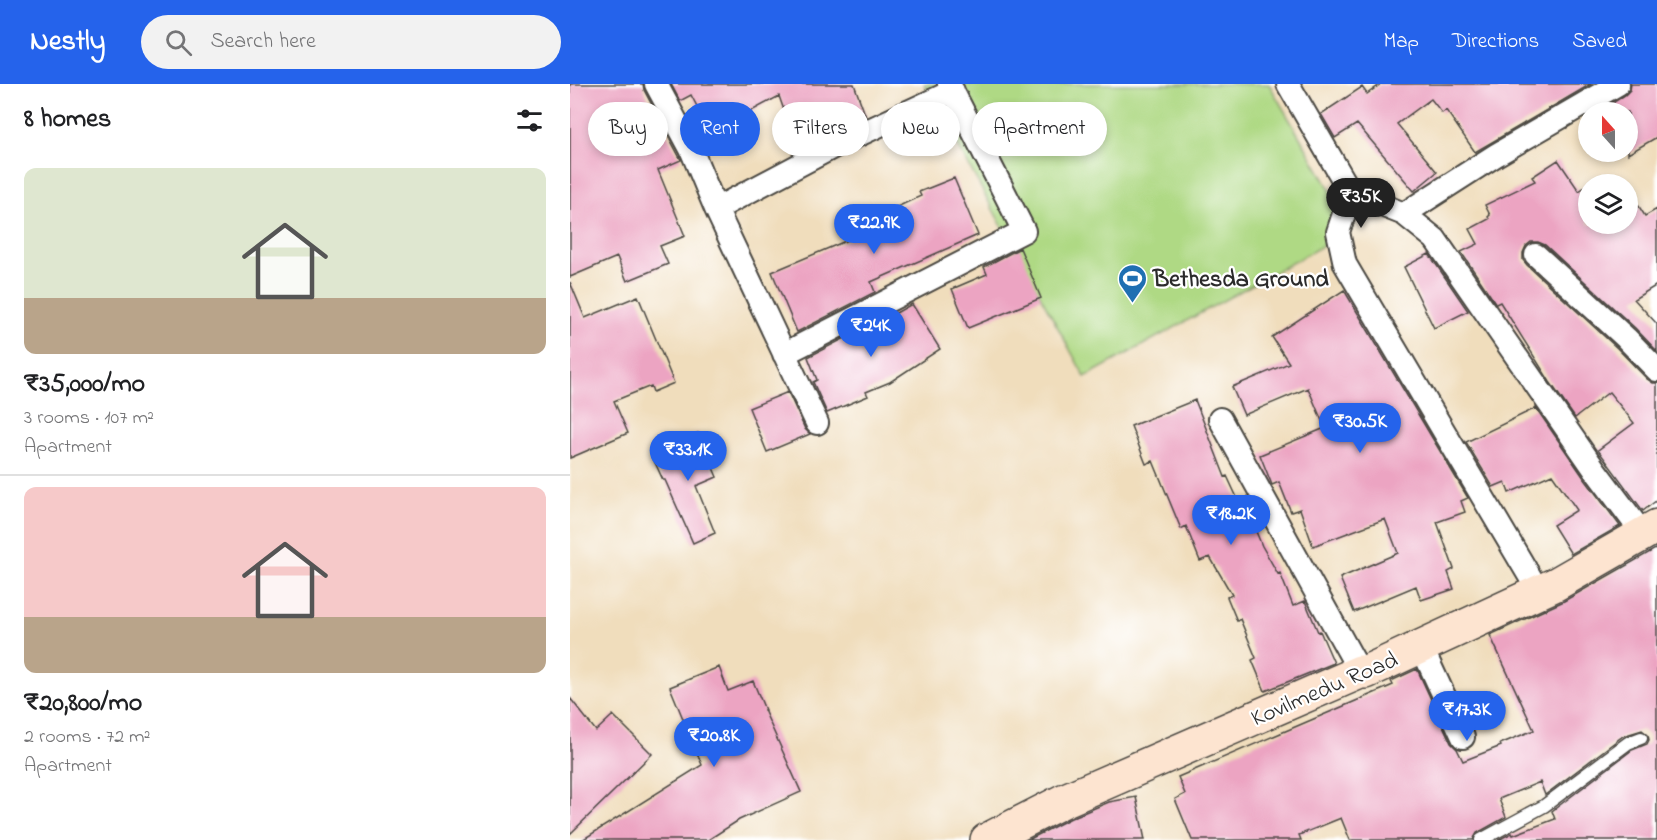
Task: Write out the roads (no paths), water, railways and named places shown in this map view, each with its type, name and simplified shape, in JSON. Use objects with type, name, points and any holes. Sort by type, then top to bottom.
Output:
[{"type":"street","points":[[656,84],[691,149],[716,208],[817,423]]},
{"type":"street","points":[[1288,84],[1352,193],[1404,214],[1435,239],[1595,470],[1650,530]]},
{"type":"street","points":[[1404,214],[1496,155],[1618,84]]},
{"type":"street","points":[[716,208],[951,88],[1024,231],[784,354]]},
{"type":"street","points":[[1352,193],[1338,232],[1345,264],[1539,592]]},
{"type":"street","points":[[1536,255],[1626,338],[1657,370]]},
{"type":"street","points":[[1220,419],[1360,672]]},
{"type":"street","name":"Kovilmedu Road","points":[[987,840],[1063,801],[1360,672],[1366,672],[1557,584],[1650,530]]},
{"type":"street","points":[[1421,646],[1463,737]]},
{"type":"lane","points":[[1481,840],[1544,806],[1628,743],[1641,738]]},
{"type":"place","name":"Bethesda Ground","points":[[1132,304]]}]
